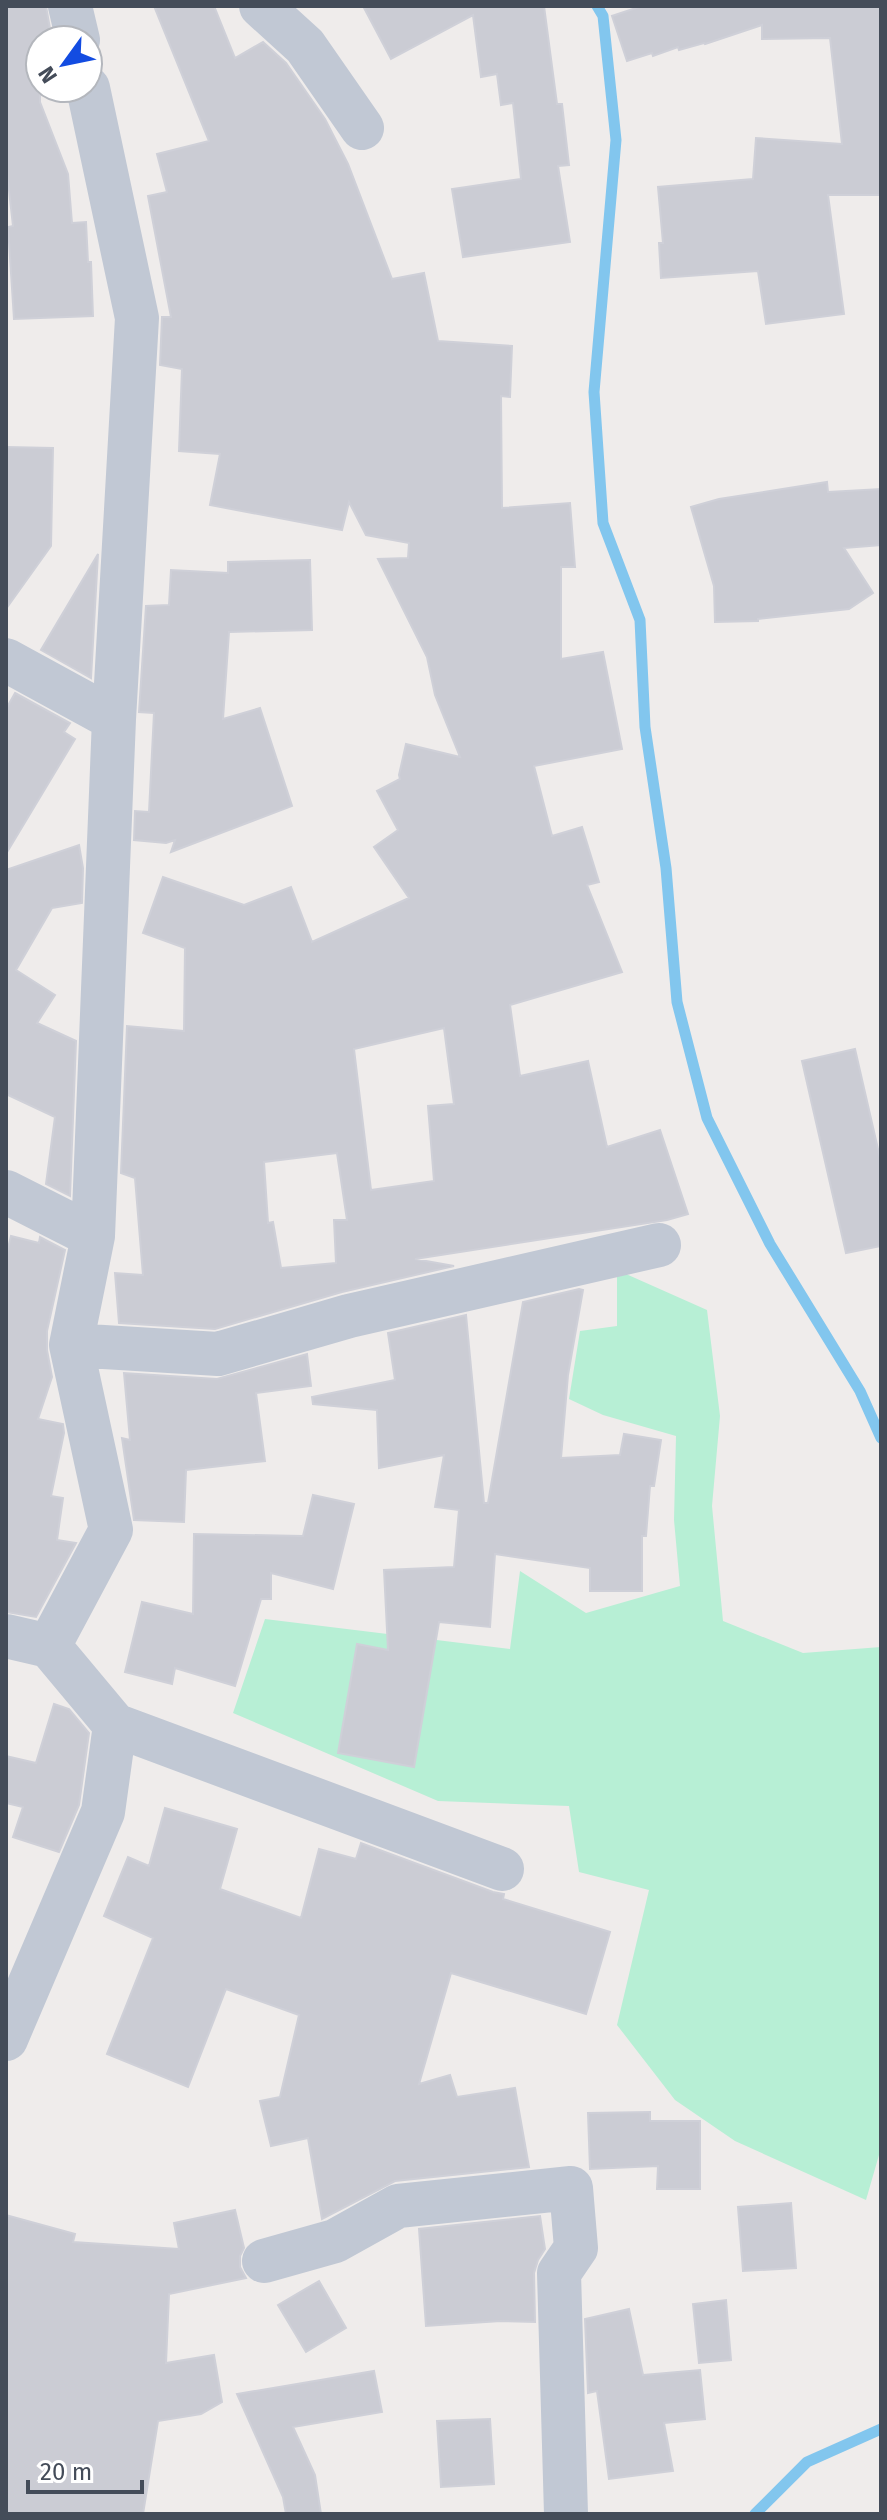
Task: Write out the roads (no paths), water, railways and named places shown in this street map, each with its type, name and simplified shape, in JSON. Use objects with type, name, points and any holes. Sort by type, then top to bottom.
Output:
[{"type":"street","points":[[261,6],[305,46],[362,128]]},
{"type":"street","points":[[49,1646],[111,1530],[71,1345],[93,1236],[114,719],[137,318],[91,104]]},
{"type":"street","points":[[6,660],[114,719]]},
{"type":"street","points":[[6,1192],[93,1236]]},
{"type":"street","points":[[71,1345],[218,1354],[349,1316],[659,1245]]},
{"type":"street","points":[[6,1636],[49,1646],[115,1725],[502,1869]]},
{"type":"street","points":[[6,2039],[103,1812],[115,1725]]},
{"type":"street","points":[[264,2261],[335,2241],[398,2206],[571,2188],[576,2248],[559,2273],[566,2514]]},
{"type":"waterway","points":[[597,6],[603,16],[616,140],[594,392],[603,523],[640,620],[645,727],[666,868],[677,1002],[707,1118],[770,1244],[860,1391],[881,1438]]},
{"type":"waterway","points":[[755,2514],[807,2462],[881,2429]]}]
